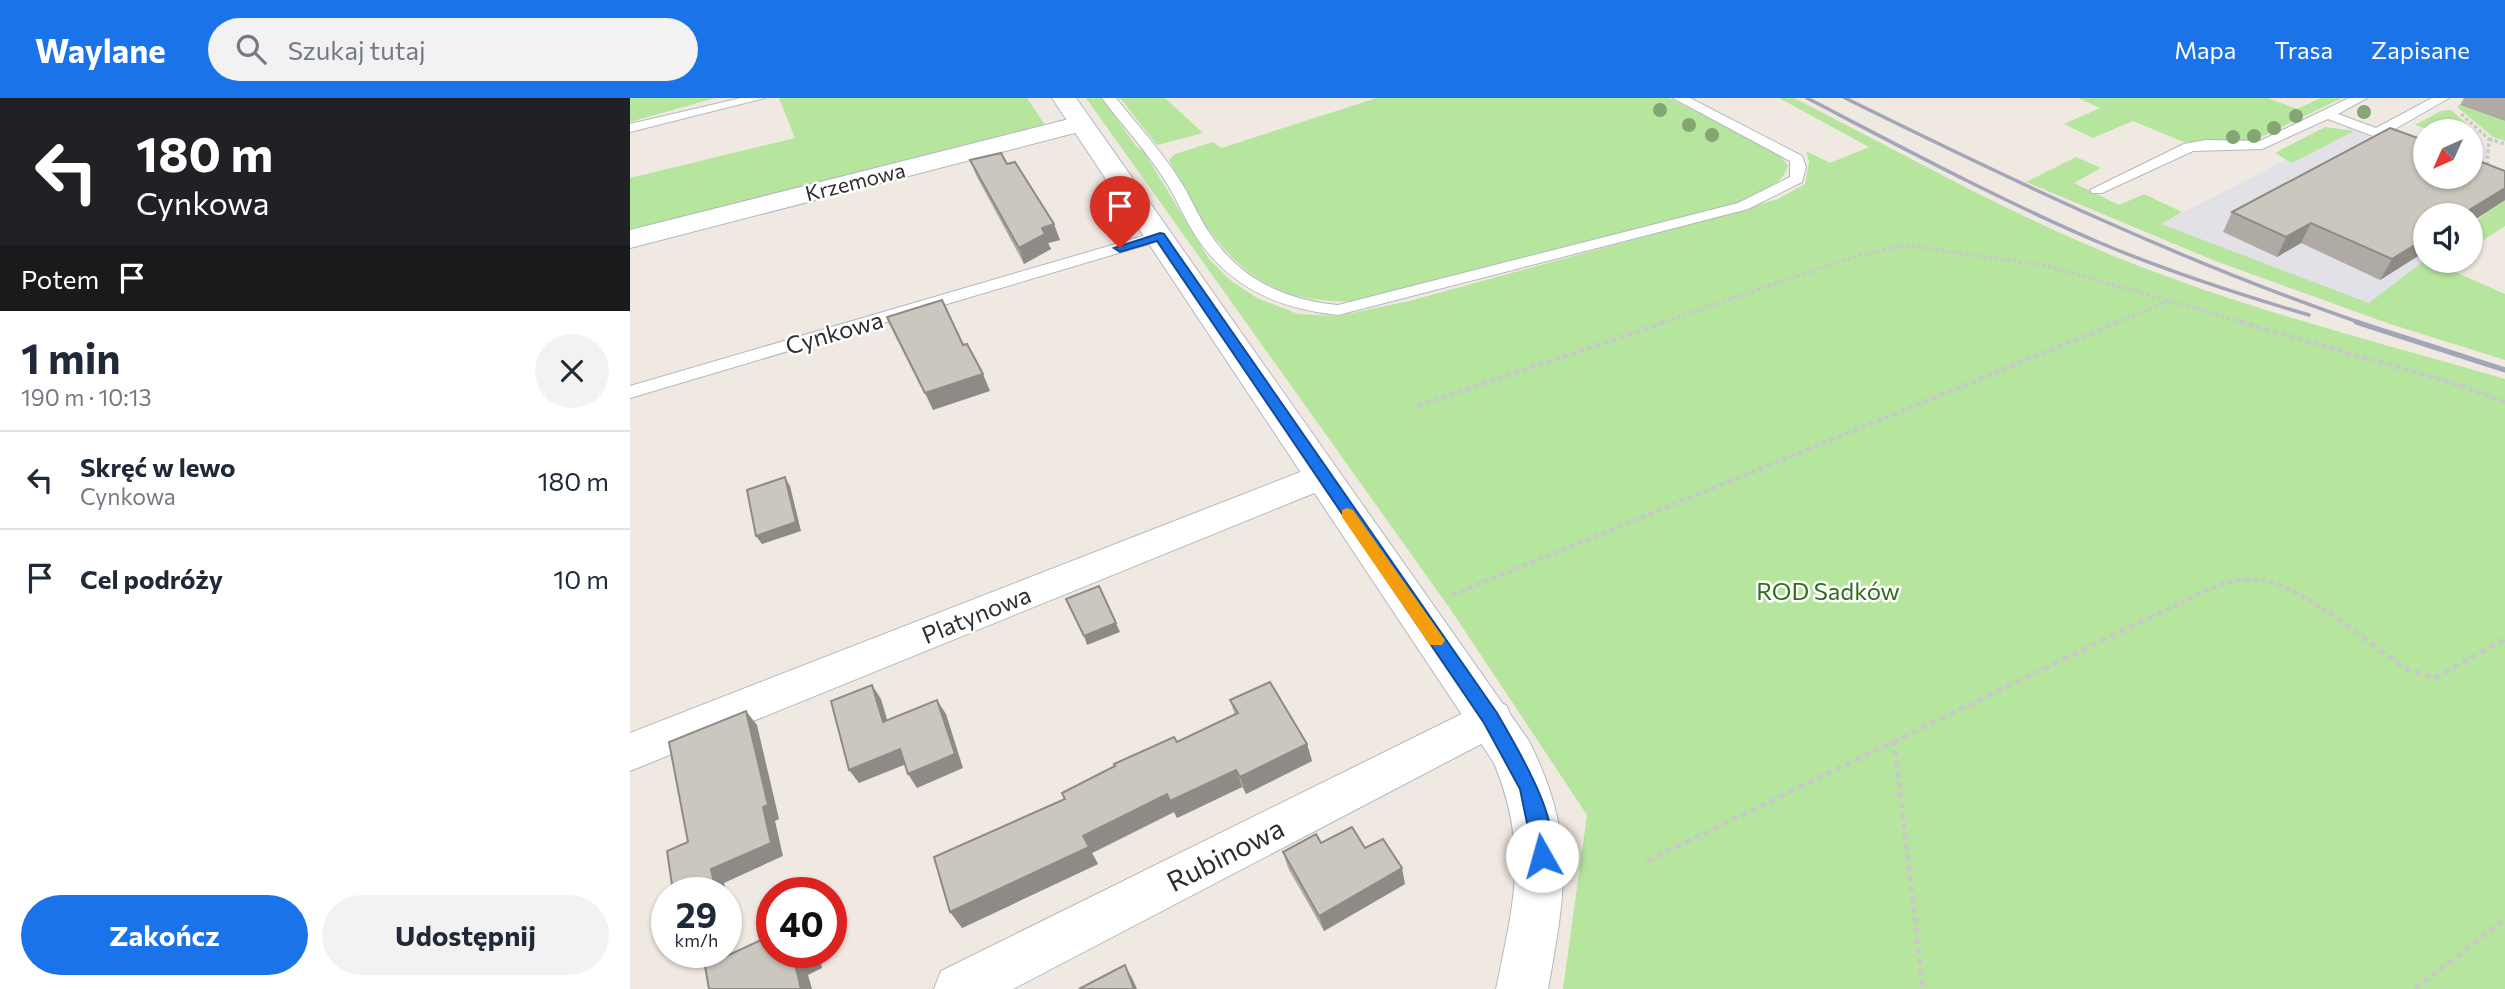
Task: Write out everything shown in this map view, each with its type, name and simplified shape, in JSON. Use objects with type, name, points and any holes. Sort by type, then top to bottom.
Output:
[{"type":"street","points":[[1072,111],[1490,718],[1529,788],[1541,834],[1543,878],[1522,989]]},
{"type":"street","name":"Krzemowa","points":[[630,239],[1072,111]]},
{"type":"street","name":"Platynowa","points":[[630,752],[1321,476]]},
{"type":"street","name":"Rubinowa","points":[[960,989],[1490,718]]},
{"type":"lane","points":[[630,128],[758,98]]},
{"type":"lane","points":[[1109,98],[1156,154],[1208,243],[1227,263],[1273,299],[1303,308],[1339,310],[1743,206],[1797,179],[1797,159],[1680,98]]},
{"type":"lane","points":[[2097,190],[2189,147],[2206,144],[2262,145],[2360,98]]},
{"type":"lane","points":[[2377,133],[2442,98]]},
{"type":"lane","points":[[2327,114],[2413,147]]},
{"type":"lane","name":"Cynkowa","points":[[630,392],[1160,236]]},
{"type":"path","points":[[2442,98],[2489,139],[2505,143]]},
{"type":"path","points":[[2487,170],[2489,139]]},
{"type":"path","points":[[2483,168],[2496,174]]},
{"type":"path","points":[[1418,406],[1860,255],[1904,245],[2048,266],[2453,383],[2505,402]]},
{"type":"path","points":[[1451,595],[2170,301]]},
{"type":"path","points":[[1647,861],[2213,587],[2251,577],[2280,583],[2297,592],[2406,669],[2425,677],[2442,676],[2505,639]]},
{"type":"path","points":[[1894,740],[1923,989]]},
{"type":"path","points":[[2415,989],[2505,919]]},
{"type":"shaded area","points":[[2348,128],[2413,153],[2413,189],[2483,189],[2483,181],[2505,189],[2505,216],[2483,230],[2483,203],[2413,203],[2413,271],[2369,303],[2160,224]]},
{"type":"green space","points":[[630,98],[715,98],[630,122]]},
{"type":"green space","points":[[779,98],[1027,98],[1045,125],[630,233],[630,178],[795,138]]},
{"type":"green space","name":"ROD Sadków","points":[[1086,98],[1102,98],[1136,146],[1144,152],[1209,259],[1230,280],[1257,298],[1298,314],[1338,316],[1409,301],[1731,213],[1778,199],[1805,184],[1809,162],[1806,151],[1830,163],[1869,147],[1779,98],[1794,98],[1997,203],[2121,259],[2264,309],[2505,379],[2505,989],[1563,989],[1587,815],[1451,610]]},
{"type":"green space","points":[[1120,98],[1165,98],[1203,133],[1157,145]]},
{"type":"green space","points":[[1377,98],[1669,98],[1777,153],[1788,165],[1774,186],[1736,203],[1359,301],[1322,300],[1291,294],[1264,282],[1241,265],[1220,244],[1202,219],[1169,160],[1175,154],[1213,142],[1221,148]]},
{"type":"green space","points":[[2078,98],[2268,98],[2297,109],[2321,98],[2342,98],[2253,141],[2215,140],[2186,143],[2133,121],[2093,138],[2064,124],[2100,108]]},
{"type":"green space","points":[[2460,105],[2505,121],[2505,141],[2493,137],[2483,129],[2483,119],[2471,119],[2457,107]]},
{"type":"green space","points":[[2451,110],[2461,119],[2426,119],[2441,111]]},
{"type":"green space","points":[[2325,127],[2354,131],[2292,163],[2275,153]]},
{"type":"green space","points":[[2076,157],[2101,168],[2074,183],[2119,205],[2144,194],[2182,212],[2161,224],[2369,303],[2413,269],[2413,273],[2458,273],[2505,294],[2505,360],[2387,323],[2213,260],[2026,182]]},
{"type":"green space","points":[[2505,189],[2505,226],[2483,240],[2483,215],[2496,205]]},
{"type":"building","points":[[2390,128],[2413,136],[2413,189],[2483,189],[2483,163],[2505,171],[2505,188],[2481,203],[2413,203],[2413,246],[2392,259],[2311,223],[2286,237],[2232,212]]},
{"type":"building","points":[[1001,153],[1007,164],[1015,162],[1054,224],[1042,228],[1045,234],[1019,248],[970,160]]},
{"type":"building","points":[[942,300],[963,345],[967,344],[983,374],[925,393],[887,317]]},
{"type":"building","points":[[785,477],[796,522],[756,536],[747,490]]},
{"type":"building","points":[[1099,586],[1116,623],[1084,636],[1066,599]]},
{"type":"building","points":[[1270,682],[1307,744],[1240,777],[1236,770],[1170,801],[1167,794],[1083,836],[1089,847],[950,912],[934,857],[1065,799],[1062,793],[1115,766],[1114,764],[1174,737],[1177,742],[1238,713],[1230,700]]},
{"type":"building","points":[[872,685],[883,722],[937,700],[955,754],[908,774],[900,749],[849,770],[831,701]]},
{"type":"building","points":[[746,711],[768,805],[763,807],[771,843],[711,869],[713,877],[671,877],[667,851],[688,842],[669,742]]},
{"type":"building","points":[[1352,827],[1365,848],[1383,839],[1402,868],[1319,916],[1283,852],[1316,834],[1321,843]]},
{"type":"building","points":[[756,942],[756,968],[796,968],[801,989],[709,989],[705,968],[742,968],[742,949]]},
{"type":"building","points":[[1125,965],[1134,989],[1079,989]]},
{"type":"railway","points":[[1807,98],[1987,191],[2098,242],[2202,282],[2309,315]]},
{"type":"railway","points":[[1845,98],[2099,219],[2229,274],[2361,323]]},
{"type":"railway","points":[[2356,322],[2505,370]]},
{"type":"slow traffic","points":[[1347,513],[1436,640]]},
{"type":"route","points":[[1120,248],[1160,236],[1321,476],[1513,754],[1529,788],[1541,834],[1542,856]]}]
